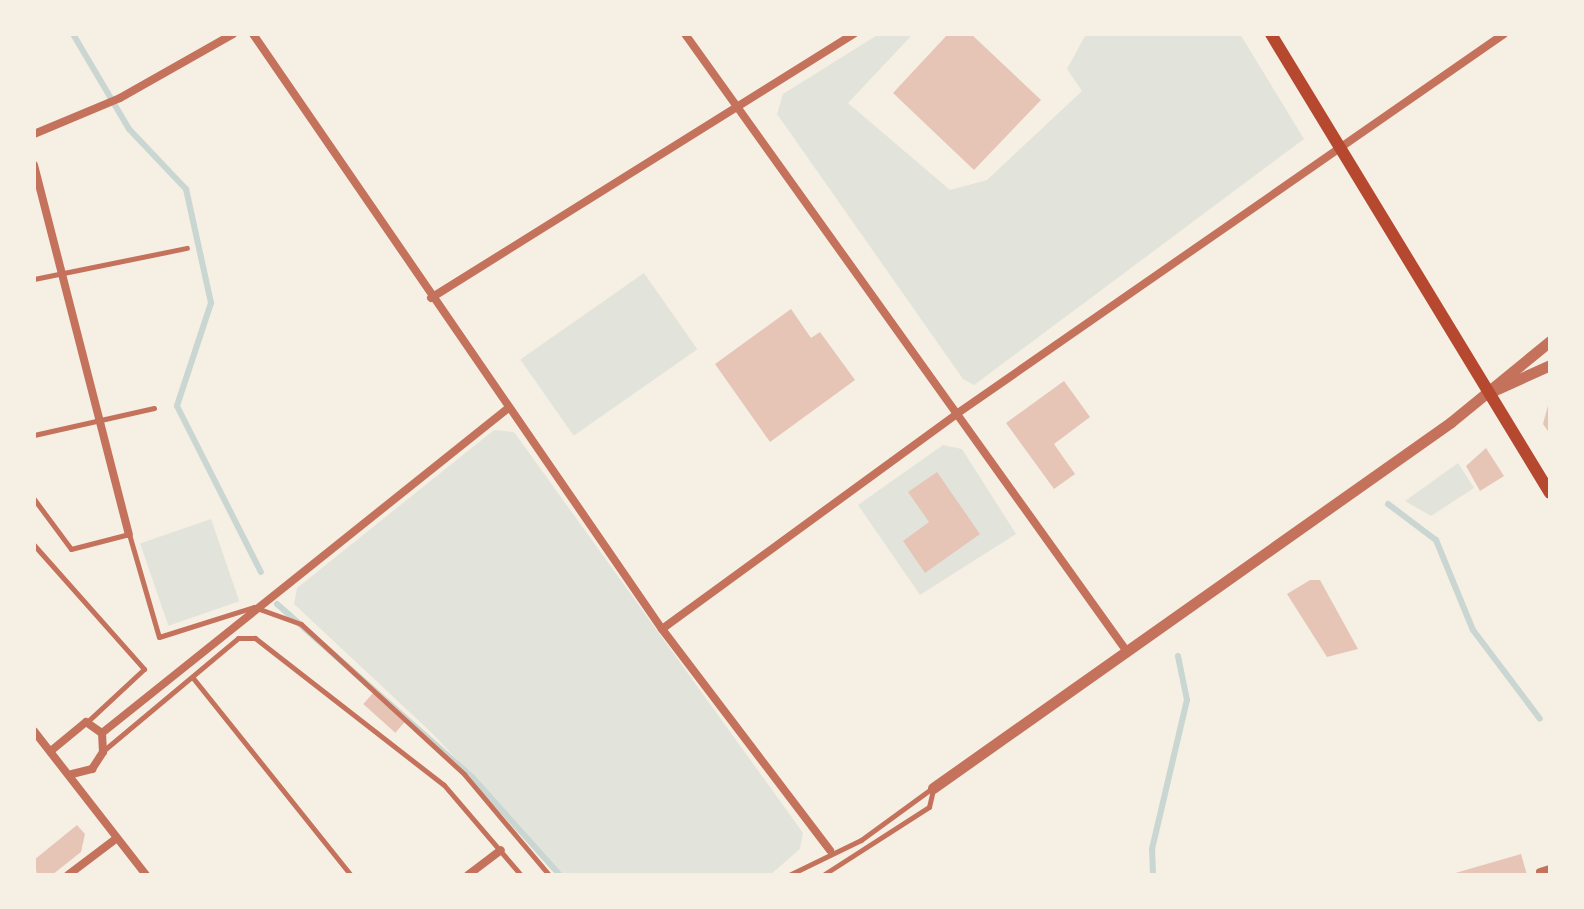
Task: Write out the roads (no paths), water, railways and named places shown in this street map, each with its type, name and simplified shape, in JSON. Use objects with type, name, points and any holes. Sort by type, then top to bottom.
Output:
[{"type":"main road","points":[[1271,34],[1550,493]]},
{"type":"street","points":[[34,134],[120,98],[233,34]]},
{"type":"street","points":[[253,34],[507,409],[662,629],[830,850]]},
{"type":"street","points":[[685,34],[1128,653]]},
{"type":"street","points":[[431,298],[854,34]]},
{"type":"street","points":[[662,629],[955,415],[1504,34]]},
{"type":"street","points":[[34,165],[129,534]]},
{"type":"street","points":[[933,788],[1128,653],[1490,391],[1550,341]]},
{"type":"street","points":[[1490,391],[1550,365]]},
{"type":"street","points":[[102,733],[254,607],[507,409]]},
{"type":"street","points":[[52,750],[86,722],[102,733]]},
{"type":"street","points":[[34,731],[72,774],[146,875]]},
{"type":"street","points":[[72,774],[92,769],[103,752],[102,733]]},
{"type":"street","points":[[68,875],[117,838]]},
{"type":"street","points":[[468,875],[501,850]]},
{"type":"street","points":[[1540,872],[1550,869]]},
{"type":"lane","points":[[34,279],[187,248]]},
{"type":"lane","points":[[34,435],[101,416],[154,408]]},
{"type":"lane","points":[[34,499],[71,549],[129,534],[159,637],[254,607],[301,624],[464,774],[549,875]]},
{"type":"lane","points":[[34,545],[144,669],[86,722]]},
{"type":"lane","points":[[103,752],[238,638],[255,638],[444,785],[521,875]]},
{"type":"lane","points":[[193,678],[351,875]]},
{"type":"lane","points":[[789,875],[830,850],[861,840],[933,788]]},
{"type":"lane","points":[[823,875],[929,807],[933,788]]},
{"type":"waterway","points":[[73,34],[129,129],[186,189],[211,303],[177,406],[261,572]]},
{"type":"waterway","points":[[1388,504],[1436,540],[1473,630],[1540,719]]},
{"type":"waterway","points":[[277,604],[472,777],[560,875]]},
{"type":"waterway","points":[[1153,875],[1152,849],[1187,700],[1178,656]]}]
